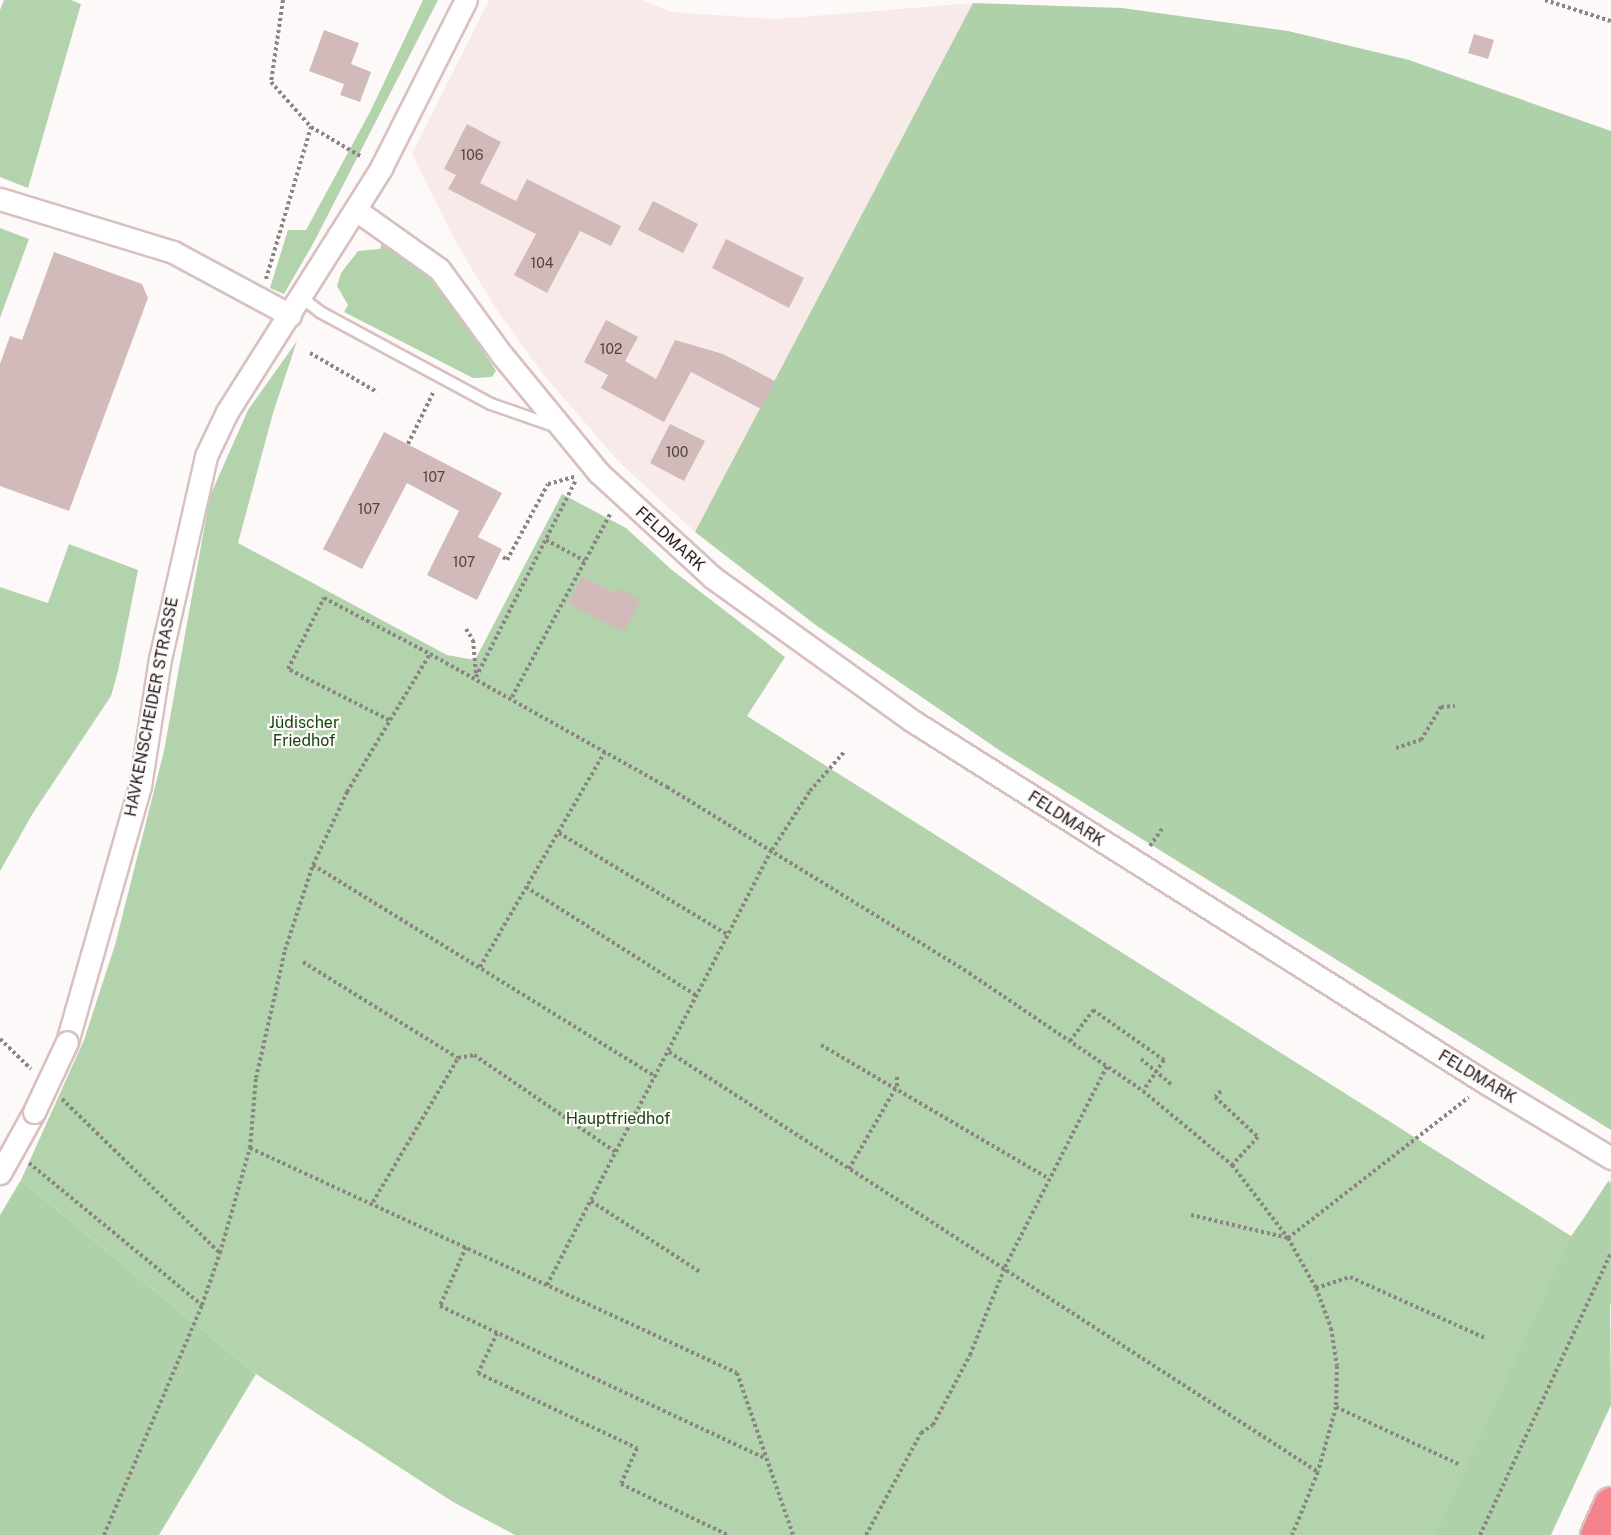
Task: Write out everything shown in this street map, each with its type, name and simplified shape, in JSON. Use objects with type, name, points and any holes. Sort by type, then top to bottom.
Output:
[{"type":"highway","points":[[1597,1535],[1611,1504]]},
{"type":"street","name":"HAVKENSCHEIDER STRASSE","points":[[0,1173],[34,1112],[67,1042],[140,786],[160,659],[196,488],[227,412],[302,297],[381,168],[466,0]]},
{"type":"street","points":[[0,199],[173,252],[290,315]]},
{"type":"street","name":"FELDMARK","points":[[356,210],[439,269],[560,428],[621,495],[712,577],[902,713],[1486,1083],[1611,1158]]},
{"type":"lane","name":"FELDMARK","points":[[302,297],[320,312],[491,404],[560,428]]},
{"type":"path","points":[[283,0],[271,82],[311,127],[381,168]]},
{"type":"path","points":[[1545,0],[1611,21]]},
{"type":"path","points":[[259,300],[311,127]]},
{"type":"path","points":[[310,353],[376,392]]},
{"type":"path","points":[[408,444],[434,391]]},
{"type":"path","points":[[476,677],[578,477],[548,484],[507,560],[503,557]]},
{"type":"path","points":[[512,697],[621,495]]},
{"type":"path","points":[[546,540],[585,561]]},
{"type":"path","points":[[389,720],[288,669],[324,598],[512,697],[772,850],[1107,1066],[1143,1091],[1232,1165],[1288,1238],[1316,1288],[1331,1328],[1337,1366],[1336,1407],[1318,1472],[1292,1535]]},
{"type":"path","points":[[466,629],[473,640],[476,677]]},
{"type":"path","points":[[104,1535],[202,1305],[220,1253],[250,1148],[256,1078],[285,950],[313,865],[348,792],[430,654]]},
{"type":"path","points":[[1396,748],[1421,740],[1441,707],[1455,706]]},
{"type":"path","points":[[480,967],[605,751]]},
{"type":"path","points":[[547,1285],[772,850],[810,790],[844,752]]},
{"type":"path","points":[[559,833],[728,935]]},
{"type":"path","points":[[313,865],[656,1077]]},
{"type":"path","points":[[526,887],[697,996]]},
{"type":"path","points":[[303,962],[458,1058],[474,1055],[617,1153]]},
{"type":"path","points":[[1070,1041],[1093,1010],[1164,1060],[1143,1091]]},
{"type":"path","points":[[0,1039],[39,1077]]},
{"type":"path","points":[[821,1045],[897,1086],[1049,1179]]},
{"type":"path","points":[[669,1052],[1005,1267],[1318,1472]]},
{"type":"path","points":[[373,1203],[458,1058]]},
{"type":"path","points":[[1141,1059],[1172,1085]]},
{"type":"path","points":[[866,1535],[921,1433],[933,1425],[965,1365],[1005,1267],[1107,1066]]},
{"type":"path","points":[[849,1169],[897,1086],[897,1075]]},
{"type":"path","points":[[1288,1238],[1486,1083]]},
{"type":"path","points":[[1221,1091],[1215,1097],[1258,1137],[1232,1165]]},
{"type":"path","points":[[56,1092],[220,1253]]},
{"type":"path","points":[[250,1148],[736,1373],[793,1535]]},
{"type":"path","points":[[13,1150],[202,1305]]},
{"type":"path","points":[[591,1201],[700,1272]]},
{"type":"path","points":[[1191,1215],[1288,1238]]},
{"type":"path","points":[[466,1247],[440,1306],[766,1459]]},
{"type":"path","points":[[1480,1535],[1611,1253]]},
{"type":"path","points":[[1316,1288],[1350,1277],[1485,1338]]},
{"type":"path","points":[[497,1333],[478,1373],[637,1448],[621,1484],[728,1535]]},
{"type":"path","points":[[1336,1407],[1458,1464]]},
{"type":"shaded area","points":[[489,0],[641,0],[672,12],[776,19],[973,3],[817,304],[817,626],[695,532],[618,461],[542,373],[494,306],[458,246],[412,154]]},
{"type":"green space","points":[[4,0],[71,0],[81,4],[28,188],[0,177],[0,10]]},
{"type":"green space","points":[[423,0],[438,0],[314,242],[284,294],[270,288],[288,230],[306,230],[370,112]]},
{"type":"green space","points":[[973,3],[1122,8],[1288,31],[1409,60],[1611,131],[1611,1130],[1005,754],[817,626],[695,532]]},
{"type":"green space","points":[[0,228],[29,239],[0,318]]},
{"type":"green space","points":[[382,242],[433,281],[455,307],[496,371],[492,377],[473,378],[344,312],[348,305],[337,286],[341,273],[358,251],[380,249]]},
{"type":"green space","name":"Hauptfriedhof","points":[[297,341],[273,413],[238,543],[447,655],[475,660],[562,494],[626,528],[672,570],[785,657],[747,716],[1571,1236],[1611,1181],[1611,1303],[1512,1535],[515,1535],[453,1502],[256,1374],[21,1180],[84,1040],[115,945],[164,751],[210,496],[248,410]]},
{"type":"green space","points":[[69,544],[138,570],[118,671],[111,696],[33,813],[0,871],[0,587],[48,603]]},
{"type":"green space","points":[[21,1180],[256,1374],[159,1535],[0,1535],[0,1215]]},
{"type":"green space","points":[[1609,1180],[1611,1405],[1551,1535],[1436,1535],[1572,1236]]},
{"type":"building","points":[[324,30],[359,43],[351,64],[371,72],[360,102],[340,95],[344,84],[309,71]]},
{"type":"building","points":[[1474,34],[1494,40],[1488,59],[1468,53]]},
{"type":"building","points":[[467,124],[501,142],[480,183],[516,201],[527,179],[621,226],[611,246],[580,231],[547,293],[514,275],[536,234],[448,189],[456,175],[444,169]]},
{"type":"building","points":[[653,201],[698,224],[683,253],[638,230]]},
{"type":"building","points":[[726,239],[804,278],[789,308],[712,268]]},
{"type":"building","points":[[54,252],[142,284],[148,298],[69,511],[0,486],[0,364],[10,336],[22,340]]},
{"type":"building","points":[[606,320],[638,337],[625,361],[656,379],[675,340],[723,354],[775,381],[761,409],[691,372],[664,422],[601,388],[608,375],[584,362]]},
{"type":"building","points":[[670,424],[705,441],[684,481],[650,463]]},
{"type":"building","points":[[384,432],[502,493],[478,537],[502,549],[477,600],[427,575],[459,511],[407,483],[362,569],[323,549]]},
{"type":"building","points":[[582,576],[615,593],[618,588],[641,600],[624,632],[568,604]]},
{"type":"park label","name":"Jüdischer Friedhof","points":[[304,732]]}]
